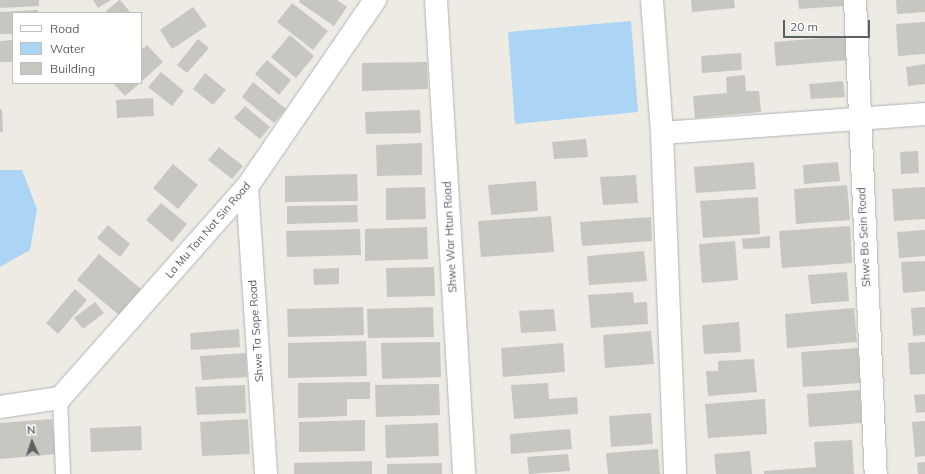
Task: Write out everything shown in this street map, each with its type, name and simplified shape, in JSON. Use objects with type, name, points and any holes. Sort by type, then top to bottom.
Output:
[{"type":"street","name":"La Mu Tan Nat Sin Road","points":[[60,398],[247,187],[375,0]]},
{"type":"street","name":"Shwe War Htun Road","points":[[436,0],[464,474]]},
{"type":"street","points":[[652,0],[662,133],[675,474]]},
{"type":"street","name":"Shwe Bo Sein Road","points":[[855,0],[859,119],[876,474]]},
{"type":"street","points":[[662,133],[925,114]]},
{"type":"street","name":"Shwe Ta Sope Road","points":[[247,187],[266,474]]},
{"type":"street","points":[[0,407],[60,398]]},
{"type":"lane","points":[[60,398],[63,474]]},
{"type":"water","points":[[631,21],[638,112],[515,124],[508,32]]},
{"type":"water","points":[[0,170],[22,170],[37,209],[30,250],[0,267]]},
{"type":"building","points":[[0,0],[39,0],[39,6],[0,8]]},
{"type":"building","points":[[93,0],[111,0],[98,8]]},
{"type":"building","points":[[119,0],[130,12],[105,12]]},
{"type":"building","points":[[300,0],[337,0],[347,7],[334,26],[299,2]]},
{"type":"building","points":[[691,0],[734,0],[735,8],[692,12]]},
{"type":"building","points":[[798,0],[843,0],[844,6],[799,9]]},
{"type":"building","points":[[896,0],[925,0],[925,12],[897,14]]},
{"type":"building","points":[[292,3],[328,31],[313,50],[277,22]]},
{"type":"building","points":[[193,7],[207,26],[172,49],[160,30]]},
{"type":"building","points":[[38,10],[38,12],[12,12],[12,34],[0,34],[0,12]]},
{"type":"building","points":[[925,22],[925,54],[898,56],[896,24]]},
{"type":"building","points":[[290,35],[314,56],[296,78],[271,57]]},
{"type":"building","points":[[847,36],[849,60],[776,66],[774,42]]},
{"type":"building","points":[[198,39],[209,48],[187,73],[177,65]]},
{"type":"building","points":[[12,40],[12,62],[0,62],[0,41]]},
{"type":"building","points":[[147,45],[163,62],[142,81],[142,49]]},
{"type":"building","points":[[741,53],[742,70],[702,73],[701,56]]},
{"type":"building","points":[[267,60],[291,80],[279,95],[255,74]]},
{"type":"building","points":[[427,62],[428,89],[362,91],[362,63]]},
{"type":"building","points":[[925,64],[925,84],[908,86],[906,67]]},
{"type":"building","points":[[161,72],[184,91],[172,106],[148,87]]},
{"type":"building","points":[[205,73],[226,90],[213,105],[193,89]]},
{"type":"building","points":[[745,75],[746,91],[759,91],[761,112],[695,118],[693,96],[727,93],[726,77]]},
{"type":"building","points":[[843,81],[845,97],[811,99],[809,84]]},
{"type":"building","points":[[253,82],[286,109],[274,123],[242,97]]},
{"type":"building","points":[[114,84],[139,84],[125,96]]},
{"type":"building","points":[[153,98],[154,116],[117,118],[116,100]]},
{"type":"building","points":[[245,106],[270,127],[260,139],[234,118]]},
{"type":"building","points":[[0,109],[2,109],[3,132],[0,132]]},
{"type":"building","points":[[420,110],[421,133],[366,134],[365,112]]},
{"type":"building","points":[[586,139],[588,157],[554,159],[552,142]]},
{"type":"building","points":[[422,143],[422,175],[377,176],[376,145]]},
{"type":"building","points":[[219,147],[243,166],[232,179],[208,160]]},
{"type":"building","points":[[918,151],[919,173],[901,174],[900,152]]},
{"type":"building","points":[[754,162],[756,189],[696,193],[694,167]]},
{"type":"building","points":[[838,162],[840,181],[804,184],[803,165]]},
{"type":"building","points":[[173,164],[198,185],[178,209],[153,188]]},
{"type":"building","points":[[357,174],[358,201],[285,202],[285,176]]},
{"type":"building","points":[[636,175],[638,203],[603,205],[600,177]]},
{"type":"building","points":[[536,181],[538,211],[491,215],[488,185]]},
{"type":"building","points":[[847,185],[850,220],[796,224],[794,189]]},
{"type":"building","points":[[425,187],[426,219],[386,220],[386,188]]},
{"type":"building","points":[[925,187],[925,219],[894,221],[892,189]]},
{"type":"building","points":[[758,197],[760,234],[703,238],[700,201]]},
{"type":"building","points":[[161,203],[187,224],[172,242],[146,220]]},
{"type":"building","points":[[357,205],[358,222],[287,224],[287,206]]},
{"type":"building","points":[[551,216],[554,252],[481,257],[478,221]]},
{"type":"building","points":[[651,217],[652,241],[582,246],[580,222]]},
{"type":"building","points":[[108,225],[130,244],[120,257],[97,238]]},
{"type":"building","points":[[850,226],[852,263],[782,268],[779,231]]},
{"type":"building","points":[[427,227],[428,259],[365,261],[365,229]]},
{"type":"building","points":[[360,229],[361,255],[287,257],[286,231]]},
{"type":"building","points":[[925,230],[925,256],[899,258],[897,232]]},
{"type":"building","points":[[770,236],[770,248],[743,249],[742,239]]},
{"type":"building","points":[[735,241],[738,280],[702,283],[699,244]]},
{"type":"building","points":[[644,251],[647,281],[589,285],[587,256]]},
{"type":"building","points":[[99,254],[141,289],[119,315],[77,280]]},
{"type":"building","points":[[925,261],[925,291],[903,293],[901,262]]},
{"type":"building","points":[[434,267],[435,296],[387,297],[386,268]]},
{"type":"building","points":[[339,268],[339,284],[314,285],[313,269]]},
{"type":"building","points":[[847,272],[849,301],[811,304],[808,275]]},
{"type":"building","points":[[75,289],[87,300],[58,334],[46,323]]},
{"type":"building","points":[[633,292],[634,303],[647,302],[648,324],[591,328],[588,295]]},
{"type":"building","points":[[95,302],[104,313],[83,329],[74,318]]},
{"type":"building","points":[[363,307],[364,335],[288,337],[287,309]]},
{"type":"building","points":[[433,307],[434,337],[368,338],[367,309]]},
{"type":"building","points":[[925,307],[925,335],[913,336],[911,308]]},
{"type":"building","points":[[854,308],[857,342],[787,348],[785,314]]},
{"type":"building","points":[[554,309],[556,331],[521,333],[519,311]]},
{"type":"building","points":[[739,322],[741,352],[704,354],[702,325]]},
{"type":"building","points":[[239,329],[240,347],[191,350],[190,333]]},
{"type":"building","points":[[651,331],[654,364],[605,368],[603,335]]},
{"type":"building","points":[[366,341],[367,376],[288,378],[288,343]]},
{"type":"building","points":[[440,342],[441,377],[382,379],[381,343]]},
{"type":"building","points":[[925,342],[925,374],[910,375],[908,343]]},
{"type":"building","points":[[563,343],[565,372],[503,377],[501,348]]},
{"type":"building","points":[[858,348],[861,383],[803,387],[801,352]]},
{"type":"building","points":[[246,353],[247,377],[202,380],[200,356]]},
{"type":"building","points":[[754,359],[757,392],[708,396],[706,371],[718,371],[718,361]]},
{"type":"building","points":[[370,382],[370,399],[347,399],[347,416],[298,418],[298,383]]},
{"type":"building","points":[[548,383],[549,399],[577,397],[578,414],[514,419],[511,385]]},
{"type":"building","points":[[439,384],[440,415],[376,417],[375,385]]},
{"type":"building","points":[[245,385],[246,413],[197,415],[195,387]]},
{"type":"building","points":[[860,390],[862,423],[809,427],[807,394]]},
{"type":"building","points":[[925,394],[925,412],[916,413],[914,395]]},
{"type":"building","points":[[765,399],[767,434],[708,438],[705,404]]},
{"type":"building","points":[[651,413],[653,444],[611,447],[609,416]]},
{"type":"building","points":[[52,419],[56,454],[0,459],[0,423]]},
{"type":"building","points":[[248,419],[250,454],[202,456],[200,422]]},
{"type":"building","points":[[365,420],[365,451],[299,452],[299,422]]},
{"type":"building","points":[[925,421],[925,456],[915,457],[912,422]]},
{"type":"building","points":[[438,423],[439,456],[386,458],[385,425]]},
{"type":"building","points":[[141,426],[142,450],[91,452],[90,428]]},
{"type":"building","points":[[570,429],[572,449],[511,454],[510,434]]},
{"type":"building","points":[[852,440],[854,474],[764,474],[764,471],[816,467],[814,442]]},
{"type":"building","points":[[658,449],[660,474],[608,474],[606,453]]},
{"type":"building","points":[[750,451],[752,474],[716,474],[714,454]]},
{"type":"building","points":[[568,454],[570,471],[529,474],[527,457]]},
{"type":"building","points":[[372,461],[372,474],[294,474],[294,463]]},
{"type":"building","points":[[925,462],[925,474],[918,474],[917,463]]},
{"type":"building","points":[[442,463],[442,474],[387,474],[387,464]]}]
